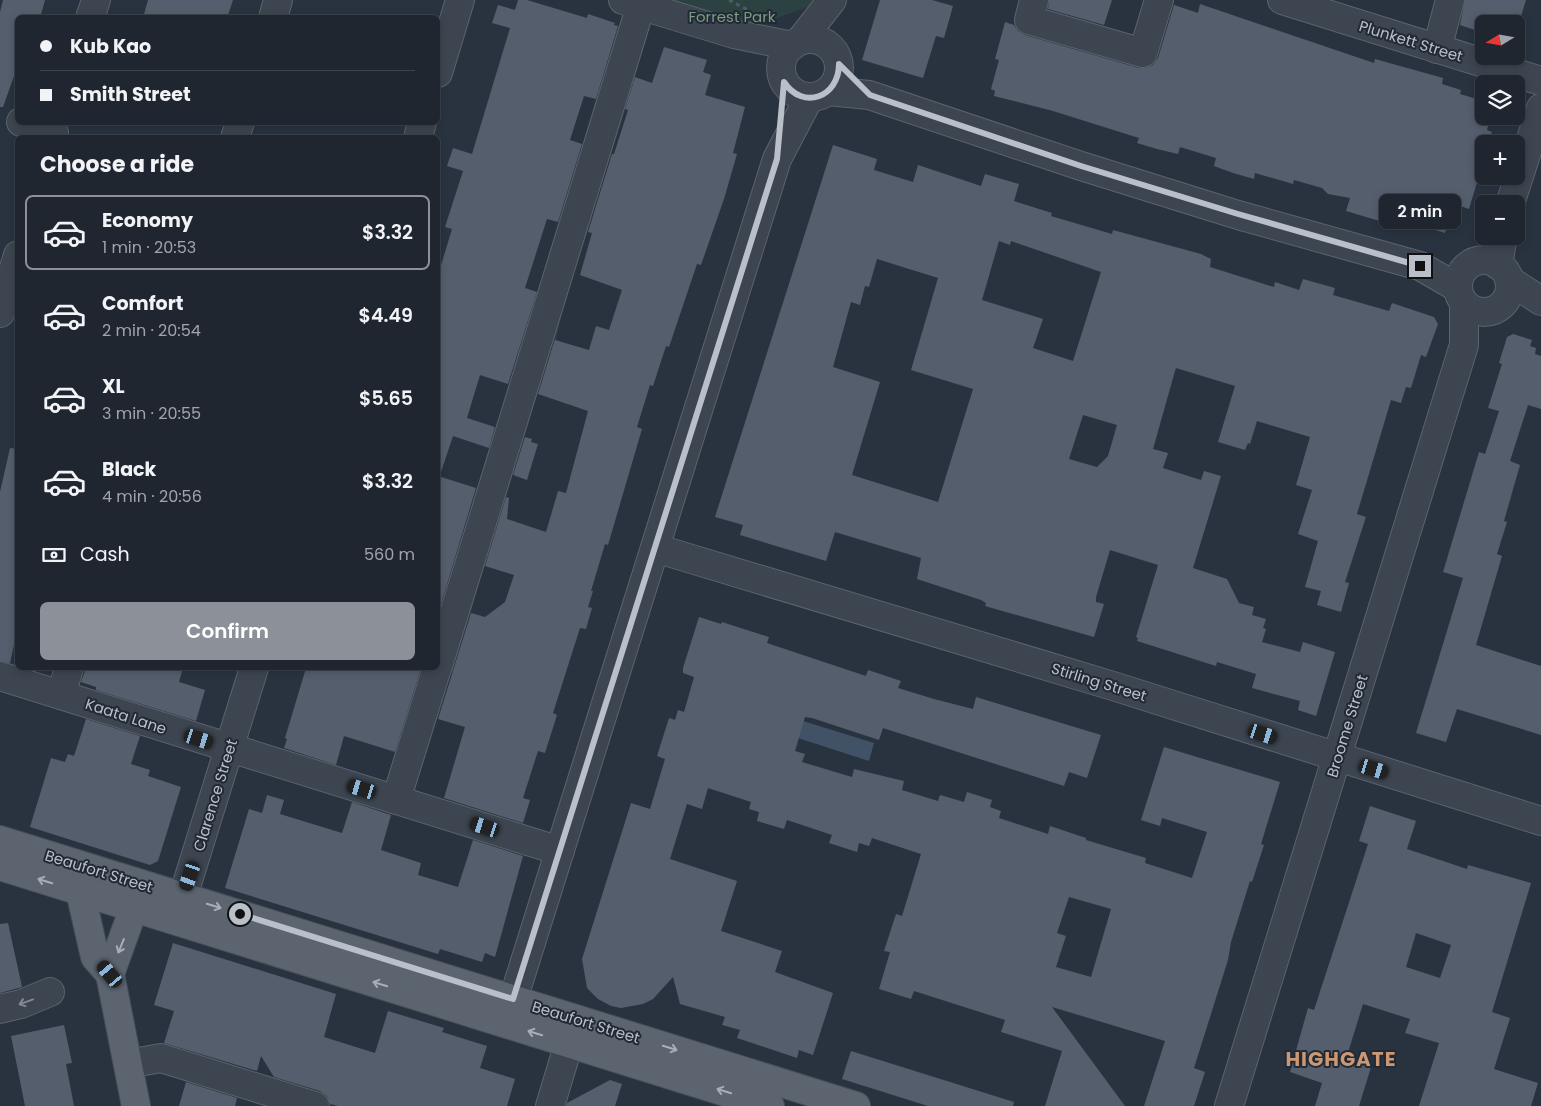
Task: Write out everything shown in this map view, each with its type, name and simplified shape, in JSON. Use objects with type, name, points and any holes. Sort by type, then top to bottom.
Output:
[{"type":"main road","name":"Beaufort Street","points":[[0,840],[138,896],[179,909],[573,1031],[856,1106]]},
{"type":"main road","name":"Beaufort Street","points":[[0,866],[80,891],[138,896]]},
{"type":"main road","points":[[80,891],[95,957],[110,974],[136,1106]]},
{"type":"main road","points":[[110,974],[138,896]]},
{"type":"main road","name":"Beaufort Street","points":[[573,1031],[770,1106]]},
{"type":"street","points":[[91,15],[96,0]]},
{"type":"street","points":[[274,15],[278,0]]},
{"type":"street","points":[[440,66],[460,0]]},
{"type":"street","points":[[510,1011],[777,159],[783,58],[833,0]]},
{"type":"street","points":[[777,159],[819,94],[837,79],[834,55],[833,0]]},
{"type":"street","points":[[1034,0],[1029,20],[1143,53],[1159,0]]},
{"type":"street","name":"Plunkett Street","points":[[1282,0],[1541,81]]},
{"type":"street","points":[[1437,48],[1450,0]]},
{"type":"street","points":[[440,657],[632,3],[734,34],[796,43],[815,40],[834,55],[870,95]]},
{"type":"street","points":[[734,34],[783,78],[795,93],[870,95],[1099,172],[1540,301]]},
{"type":"street","points":[[1513,195],[1541,108]]},
{"type":"street","points":[[0,116],[15,120]]},
{"type":"street","points":[[32,125],[55,131]]},
{"type":"street","name":"Broome Street","points":[[1484,285],[1491,245]]},
{"type":"street","name":"Broome Street","points":[[1229,1106],[1464,345],[1500,245]]},
{"type":"street","points":[[1,308],[15,264]]},
{"type":"street","name":"Stirling Street","points":[[655,548],[1113,686],[1541,821]]},
{"type":"street","points":[[61,695],[69,670]]},
{"type":"street","name":"Clarence Street","points":[[179,909],[253,670]]},
{"type":"street","points":[[396,800],[436,670]]},
{"type":"street","name":"Kaata Lane","points":[[0,676],[560,851]]},
{"type":"street","points":[[0,1009],[21,1004],[50,992]]},
{"type":"street","points":[[550,1106],[573,1031]]},
{"type":"street","points":[[128,1064],[161,1058],[316,1106]]},
{"type":"green space","name":"Forrest Park","points":[[623,0],[826,0],[734,34]]},
{"type":"water","points":[[803,721],[874,743],[869,761],[798,738]]},
{"type":"building","points":[[3,0],[45,0],[41,15],[15,15],[15,73],[3,107],[0,107],[0,12]]},
{"type":"building","points":[[148,0],[233,0],[228,15],[144,15]]},
{"type":"building","points":[[518,0],[527,0],[587,18],[588,14],[615,23],[614,25],[618,26],[596,99],[584,96],[570,140],[582,144],[558,222],[547,219],[525,288],[537,292],[508,384],[480,375],[467,418],[495,427],[489,448],[453,436],[441,472],[440,268],[452,229],[445,227],[463,171],[447,166],[453,148],[472,154],[510,28],[492,23],[498,5],[515,10]]},
{"type":"building","points":[[880,0],[932,0],[953,6],[944,38],[936,36],[923,78],[862,60]]},
{"type":"building","points":[[1049,0],[1112,0],[1104,25],[1048,9]]},
{"type":"building","points":[[1465,0],[1526,0],[1521,15],[1475,15],[1475,30],[1460,25]]},
{"type":"building","points":[[1200,4],[1374,63],[1375,59],[1443,78],[1442,84],[1461,90],[1460,94],[1475,98],[1475,125],[1488,125],[1487,130],[1492,132],[1491,135],[1475,135],[1476,185],[1469,209],[1454,204],[1445,233],[1406,221],[1405,225],[1386,219],[1383,222],[1346,211],[1350,198],[1328,194],[1322,188],[1294,180],[1293,184],[1255,173],[1254,179],[1233,173],[1214,166],[1216,158],[1180,147],[1178,154],[1137,143],[1139,138],[1053,111],[994,96],[995,91],[991,89],[999,60],[995,59],[1005,22],[1014,25],[1018,31],[1025,35],[1139,68],[1146,68],[1153,65],[1158,58],[1174,5],[1198,13]]},
{"type":"building","points":[[664,47],[707,60],[703,72],[711,75],[705,95],[745,107],[733,153],[737,154],[724,199],[701,265],[697,264],[669,347],[666,346],[653,386],[650,385],[637,427],[642,429],[608,545],[605,544],[591,591],[593,591],[588,607],[592,608],[586,629],[580,628],[553,713],[557,715],[545,753],[538,751],[523,798],[530,800],[523,823],[444,798],[465,727],[438,719],[471,613],[485,617],[505,602],[514,575],[485,566],[506,497],[509,498],[507,519],[546,532],[558,491],[566,493],[588,411],[538,394],[562,316],[555,340],[589,350],[596,326],[609,330],[622,290],[580,275],[592,233],[588,232],[628,110],[625,109],[635,77],[652,83]]},
{"type":"building","points":[[833,145],[877,159],[874,170],[913,182],[918,165],[981,186],[985,174],[1019,184],[1014,201],[1052,213],[1051,216],[1112,234],[1113,230],[1201,254],[1211,259],[1210,267],[1274,287],[1275,282],[1299,290],[1303,279],[1335,288],[1333,295],[1389,311],[1392,303],[1434,317],[1438,324],[1426,357],[1421,355],[1411,388],[1406,387],[1401,403],[1391,400],[1357,514],[1366,517],[1345,582],[1349,583],[1341,612],[1317,605],[1321,591],[1305,587],[1318,541],[1298,534],[1312,490],[1296,485],[1310,437],[1257,421],[1250,444],[1248,443],[1245,450],[1218,442],[1235,386],[1176,368],[1175,371],[1153,449],[1168,453],[1163,468],[1201,480],[1204,471],[1221,476],[1193,568],[1227,579],[1239,603],[1254,607],[1252,615],[1266,619],[1263,628],[1266,629],[1262,642],[1300,652],[1303,642],[1335,652],[1316,716],[1298,710],[1300,701],[1252,688],[1256,674],[1217,662],[1216,666],[1137,641],[1138,638],[1136,637],[1158,565],[1110,550],[1096,597],[1096,602],[1104,604],[1094,637],[985,606],[986,603],[981,600],[917,579],[921,558],[835,532],[826,561],[740,535],[743,525],[715,517]],"holes":[[[999,241],[1010,245],[1011,241],[1101,272],[1073,361],[1033,348],[1043,319],[982,300]],[[877,259],[938,278],[911,370],[973,389],[938,502],[852,475],[880,382],[833,367],[851,302],[860,305],[865,286],[869,287]],[[1083,415],[1117,425],[1108,456],[1097,467],[1069,459]]]},
{"type":"building","points":[[1513,334],[1532,340],[1530,346],[1536,348],[1535,354],[1541,356],[1541,409],[1528,405],[1510,461],[1520,465],[1504,521],[1507,522],[1497,554],[1502,556],[1476,645],[1541,666],[1541,735],[1457,709],[1446,742],[1416,733],[1463,578],[1443,572],[1479,452],[1485,454],[1499,411],[1488,408],[1502,364],[1499,363],[1507,337]]},
{"type":"building","points":[[525,437],[532,439],[531,442],[538,444],[527,480],[513,475]]},
{"type":"building","points":[[10,448],[15,449],[15,640],[10,663],[0,661],[0,492]]},
{"type":"building","points":[[440,477],[476,488],[440,607]]},
{"type":"building","points":[[699,617],[721,624],[722,622],[769,637],[767,643],[866,676],[868,670],[901,681],[898,688],[934,699],[973,709],[976,697],[1101,735],[1087,778],[1069,772],[1064,786],[883,728],[879,740],[805,717],[795,751],[805,754],[802,762],[852,777],[854,769],[904,781],[902,790],[938,801],[940,795],[964,802],[967,792],[992,800],[990,807],[1001,811],[999,818],[1048,834],[1050,826],[1086,838],[1086,840],[1146,858],[1145,863],[1192,878],[1207,832],[1162,818],[1160,826],[1141,820],[1164,747],[1280,782],[1261,844],[1264,845],[1252,882],[1250,881],[1231,942],[1228,960],[1194,1068],[1205,1072],[1194,1106],[1144,1106],[1165,1041],[1052,1007],[1125,1106],[1045,1106],[1062,1051],[1001,1032],[1005,1020],[914,991],[911,999],[879,989],[890,952],[884,951],[896,914],[902,916],[921,854],[872,838],[869,846],[859,843],[857,852],[829,843],[832,835],[787,820],[784,829],[757,821],[759,812],[749,809],[751,802],[708,788],[702,809],[687,804],[670,859],[737,881],[721,931],[782,951],[775,972],[833,993],[813,1055],[799,1050],[797,1058],[737,1038],[740,1030],[722,1025],[725,1017],[680,1004],[673,977],[653,999],[643,1004],[621,1008],[611,1006],[598,999],[587,988],[582,959],[631,803],[650,809],[665,759],[657,756],[669,718],[675,720],[678,710],[684,712],[694,677],[683,673]],"holes":[[[1069,897],[1111,909],[1091,977],[1056,967],[1066,936],[1057,933]]]},
{"type":"building","points":[[85,670],[182,670],[179,682],[205,690],[196,721],[96,690],[96,687],[81,682]]},
{"type":"building","points":[[305,670],[420,670],[395,752],[344,736],[336,765],[284,748],[287,739],[285,738]]},
{"type":"building","points":[[86,719],[140,736],[131,764],[150,770],[148,776],[181,787],[158,861],[150,865],[30,827],[51,758],[65,762],[68,754],[74,756]]},
{"type":"building","points":[[267,795],[284,800],[280,814],[342,833],[352,802],[391,815],[381,850],[421,863],[418,875],[458,887],[473,840],[523,856],[495,957],[485,953],[482,962],[440,949],[438,954],[225,888],[249,809],[262,813]]},
{"type":"building","points":[[1370,806],[1416,821],[1407,849],[1467,869],[1468,865],[1531,883],[1492,1012],[1510,1018],[1494,1069],[1538,1083],[1531,1106],[1419,1106],[1439,1043],[1405,1033],[1410,1019],[1363,1004],[1347,1056],[1372,1064],[1359,1106],[1315,1106],[1322,1083],[1290,1072],[1308,1008],[1314,1010],[1368,844],[1359,841]],"holes":[[[1416,933],[1451,945],[1440,978],[1406,967]]]},
{"type":"building","points":[[8,923],[22,987],[0,993],[0,924]]},
{"type":"building","points":[[173,943],[336,994],[324,1037],[375,1053],[388,1011],[444,1028],[442,1032],[487,1046],[480,1068],[515,1079],[507,1106],[338,1106],[330,1104],[327,1096],[320,1091],[274,1077],[261,1056],[257,1071],[164,1043],[174,1011],[154,1005]]},
{"type":"building","points":[[64,1025],[72,1063],[66,1064],[74,1106],[25,1106],[11,1036]]},
{"type":"building","points":[[851,1051],[1014,1102],[1013,1106],[928,1106],[842,1079]]},
{"type":"building","points":[[610,1080],[622,1084],[615,1106],[566,1106],[567,1103]]},
{"type":"building","points":[[186,1082],[237,1098],[235,1106],[179,1106]]},
{"type":"district","name":"HIGHGATE","points":[[1341,1059]]},
{"type":"route","points":[[240,914],[513,999],[777,159],[784,82],[789,89],[802,97],[819,96],[833,86],[839,72],[839,64],[870,95],[1081,166],[1238,214],[1420,266]]}]
